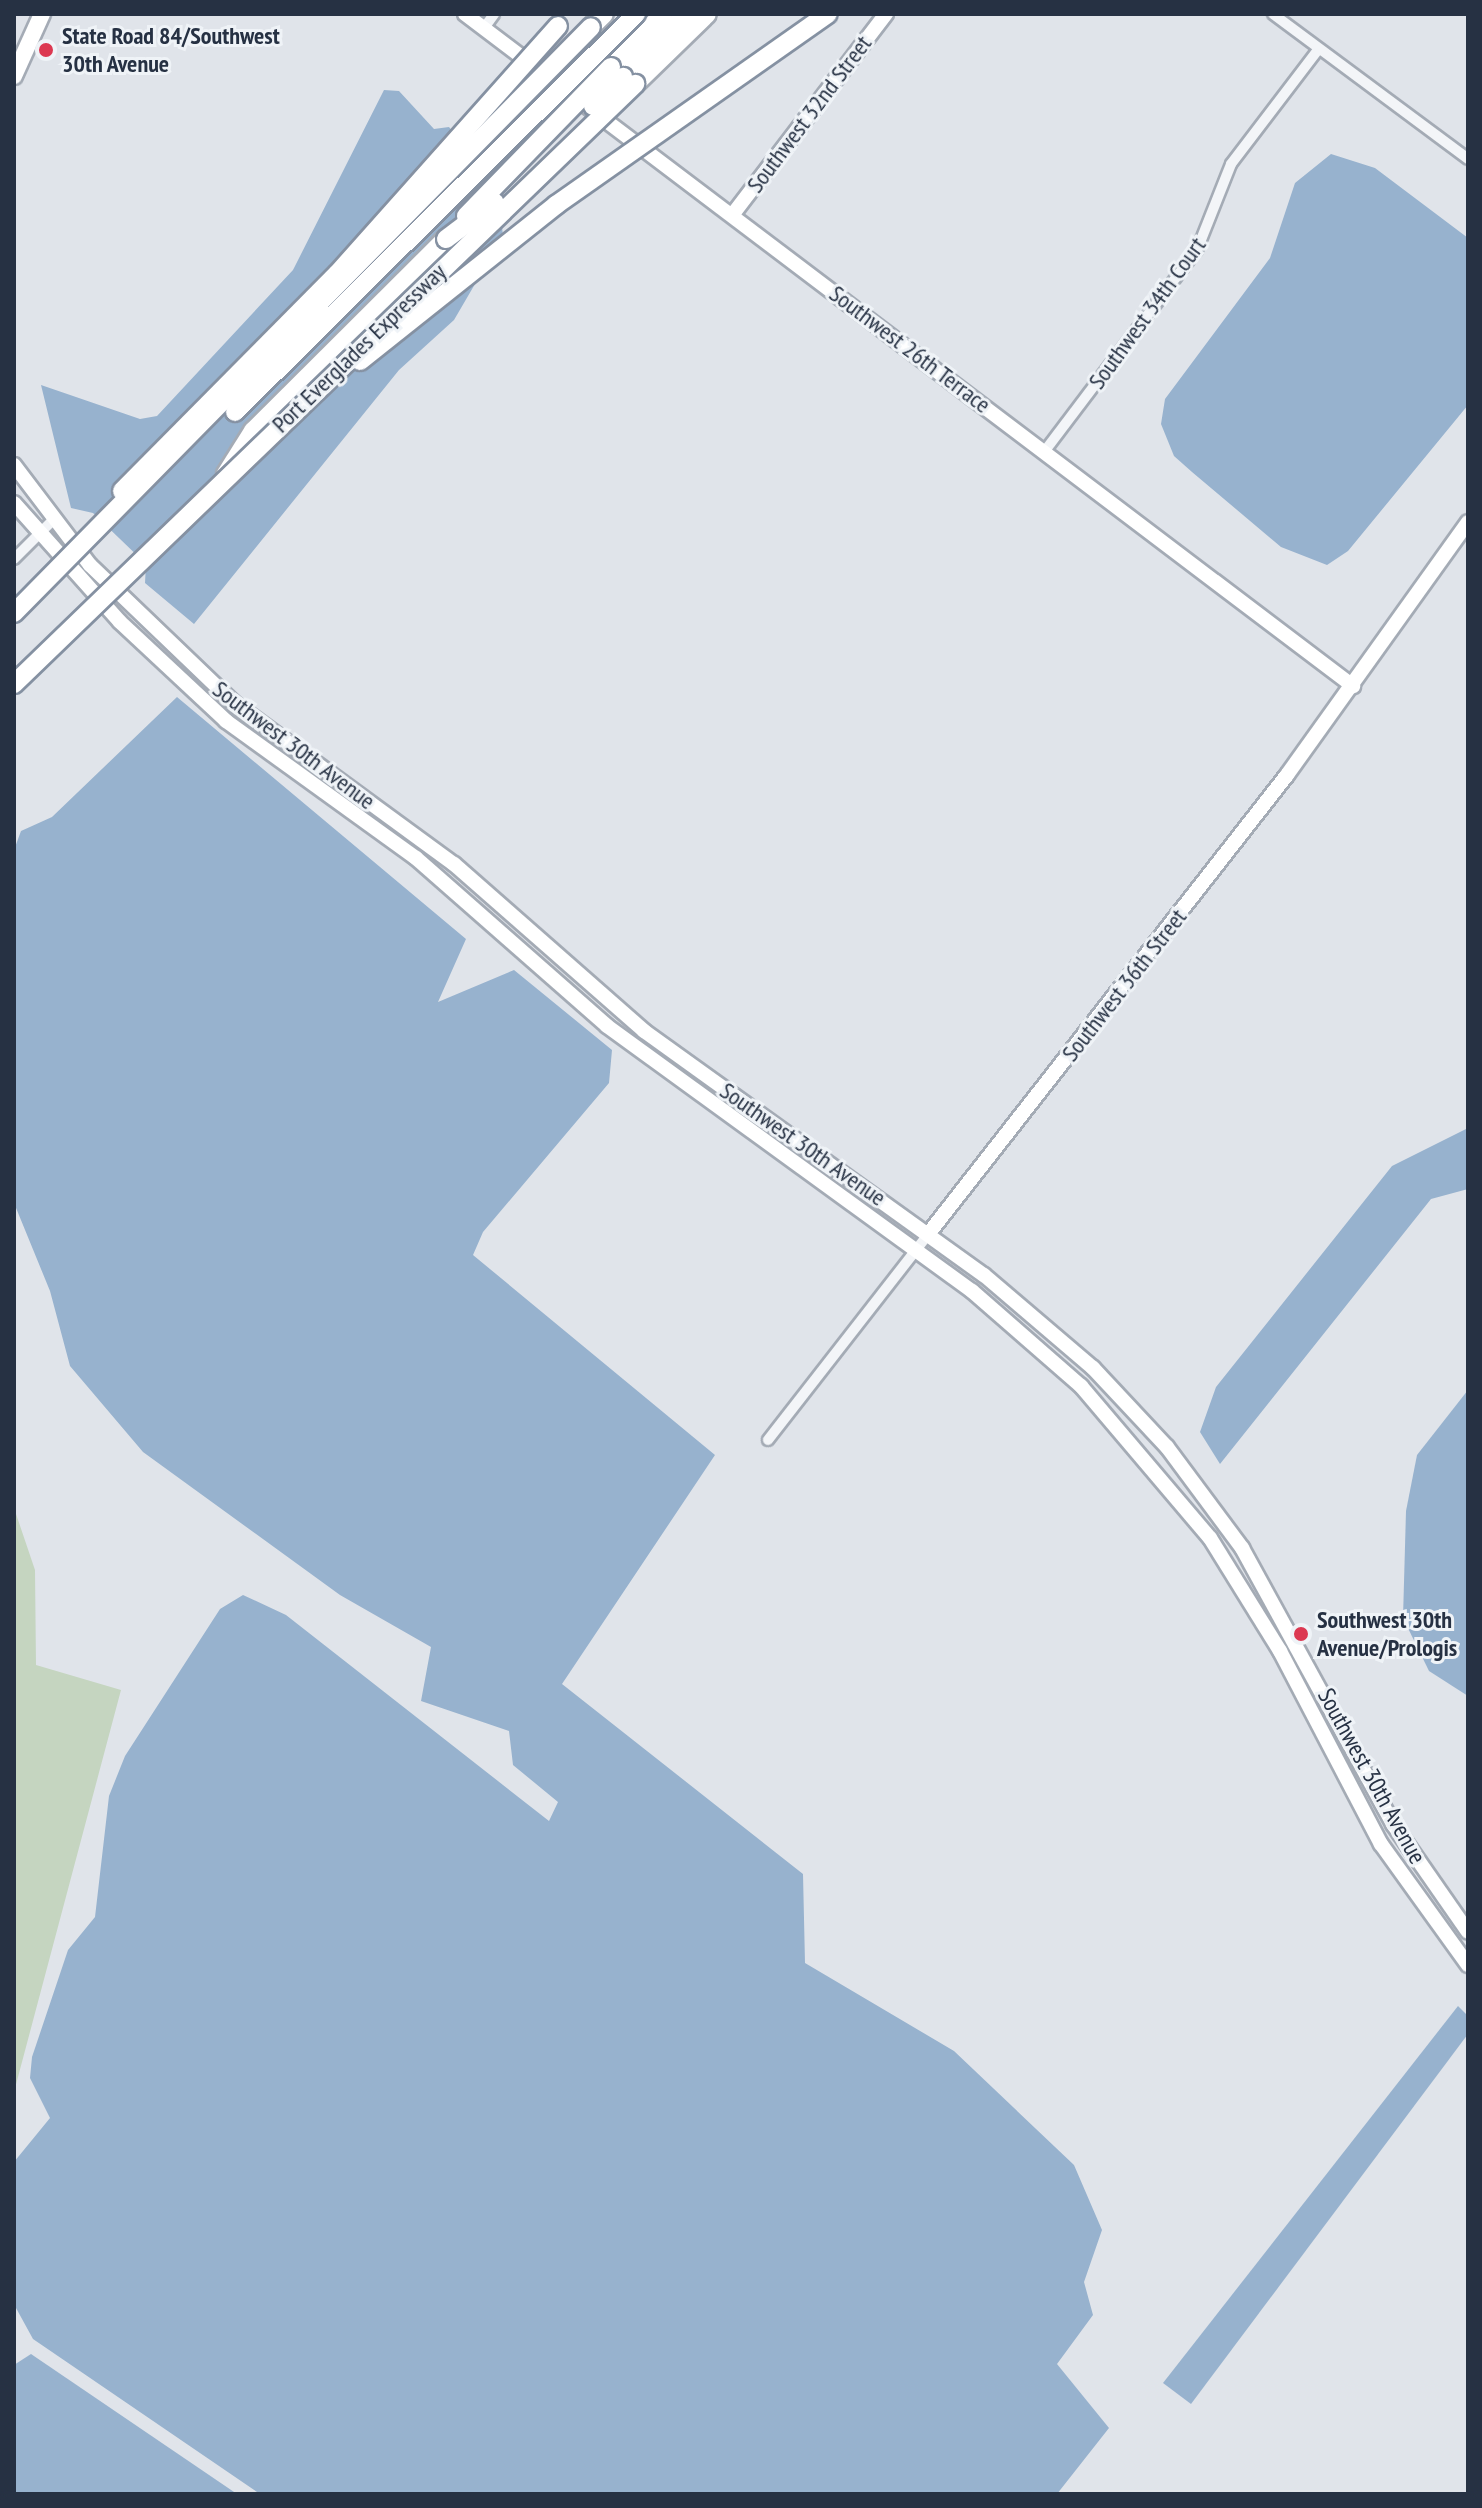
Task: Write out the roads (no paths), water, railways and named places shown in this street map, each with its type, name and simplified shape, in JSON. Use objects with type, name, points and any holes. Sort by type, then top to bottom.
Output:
[{"type":"highway","points":[[161,469],[195,452],[636,14]]},
{"type":"highway","points":[[623,76],[663,14]]},
{"type":"highway","points":[[222,480],[253,431],[446,239],[686,14]]},
{"type":"highway","name":"Port Everglades Expressway","points":[[14,684],[276,427],[623,76],[707,14]]},
{"type":"highway","points":[[276,427],[556,205],[828,14]]},
{"type":"highway","points":[[14,613],[161,469],[599,18]]},
{"type":"highway","points":[[14,607],[337,274],[563,20]]},
{"type":"main road","points":[[14,76],[42,14]]},
{"type":"main road","name":"Southwest 26th Terrace","points":[[465,14],[1353,686]]},
{"type":"main road","name":"Southwest 32nd Street","points":[[733,214],[886,14]]},
{"type":"main road","name":"Southwest 30th Avenue","points":[[14,465],[51,522],[235,704],[426,842],[588,986],[698,1070],[929,1233],[1068,1344],[1189,1475],[1262,1578],[1378,1798],[1468,1932]]},
{"type":"main road","name":"Southwest 30th Avenue","points":[[14,503],[37,536],[226,721],[416,858],[579,1003],[916,1250],[1055,1361],[1188,1509],[1272,1638],[1381,1844],[1468,1965]]},
{"type":"main road","name":"Southwest 36th Street","points":[[929,1233],[1353,686],[1468,522]]},
{"type":"main road","points":[[687,1085],[698,1070]]},
{"type":"street","points":[[484,28],[494,14]]},
{"type":"street","points":[[1273,14],[1468,159]]},
{"type":"street","name":"Southwest 34th Court","points":[[1044,452],[1197,250],[1231,164],[1318,50]]},
{"type":"street","points":[[14,559],[51,522]]},
{"type":"street","name":"Southwest 36th Street","points":[[768,1440],[929,1233]]},
{"type":"water","points":[[384,90],[399,91],[434,129],[449,127],[498,190],[503,236],[454,320],[399,370],[194,624],[145,583],[146,564],[93,513],[71,508],[41,385],[140,419],[157,416],[293,270]]},
{"type":"water","points":[[1331,154],[1375,168],[1468,238],[1468,405],[1348,551],[1327,565],[1281,547],[1192,472],[1174,456],[1161,424],[1165,399],[1270,258],[1295,183]]},
{"type":"water","points":[[177,697],[466,939],[438,1002],[514,970],[612,1050],[609,1083],[483,1232],[473,1255],[715,1455],[562,1684],[803,1874],[805,1963],[954,2051],[1074,2165],[1102,2230],[1084,2282],[1093,2315],[1057,2364],[1109,2428],[1057,2494],[260,2494],[33,2339],[16,2308],[14,2162],[50,2118],[30,2078],[32,2057],[68,1950],[95,1917],[109,1796],[125,1756],[220,1609],[243,1595],[286,1615],[549,1821],[558,1802],[513,1765],[509,1731],[421,1701],[431,1647],[340,1595],[143,1452],[70,1366],[50,1291],[14,1203],[14,850],[21,831],[52,817]]},
{"type":"water","points":[[1468,1128],[1468,1189],[1431,1199],[1220,1464],[1200,1432],[1216,1387],[1392,1166]]},
{"type":"water","points":[[1468,1390],[1468,1696],[1429,1671],[1403,1618],[1406,1511],[1417,1455]]},
{"type":"water","points":[[1458,2006],[1468,2016],[1468,2034],[1191,2404],[1163,2383]]},
{"type":"water","points":[[31,2354],[237,2494],[14,2494],[14,2365]]},
{"type":"place","name":"State Road 84/Southwest 30th Avenue","points":[[46,50]]},
{"type":"place","name":"Southwest 30th Avenue/Prologis","points":[[1301,1634]]}]
